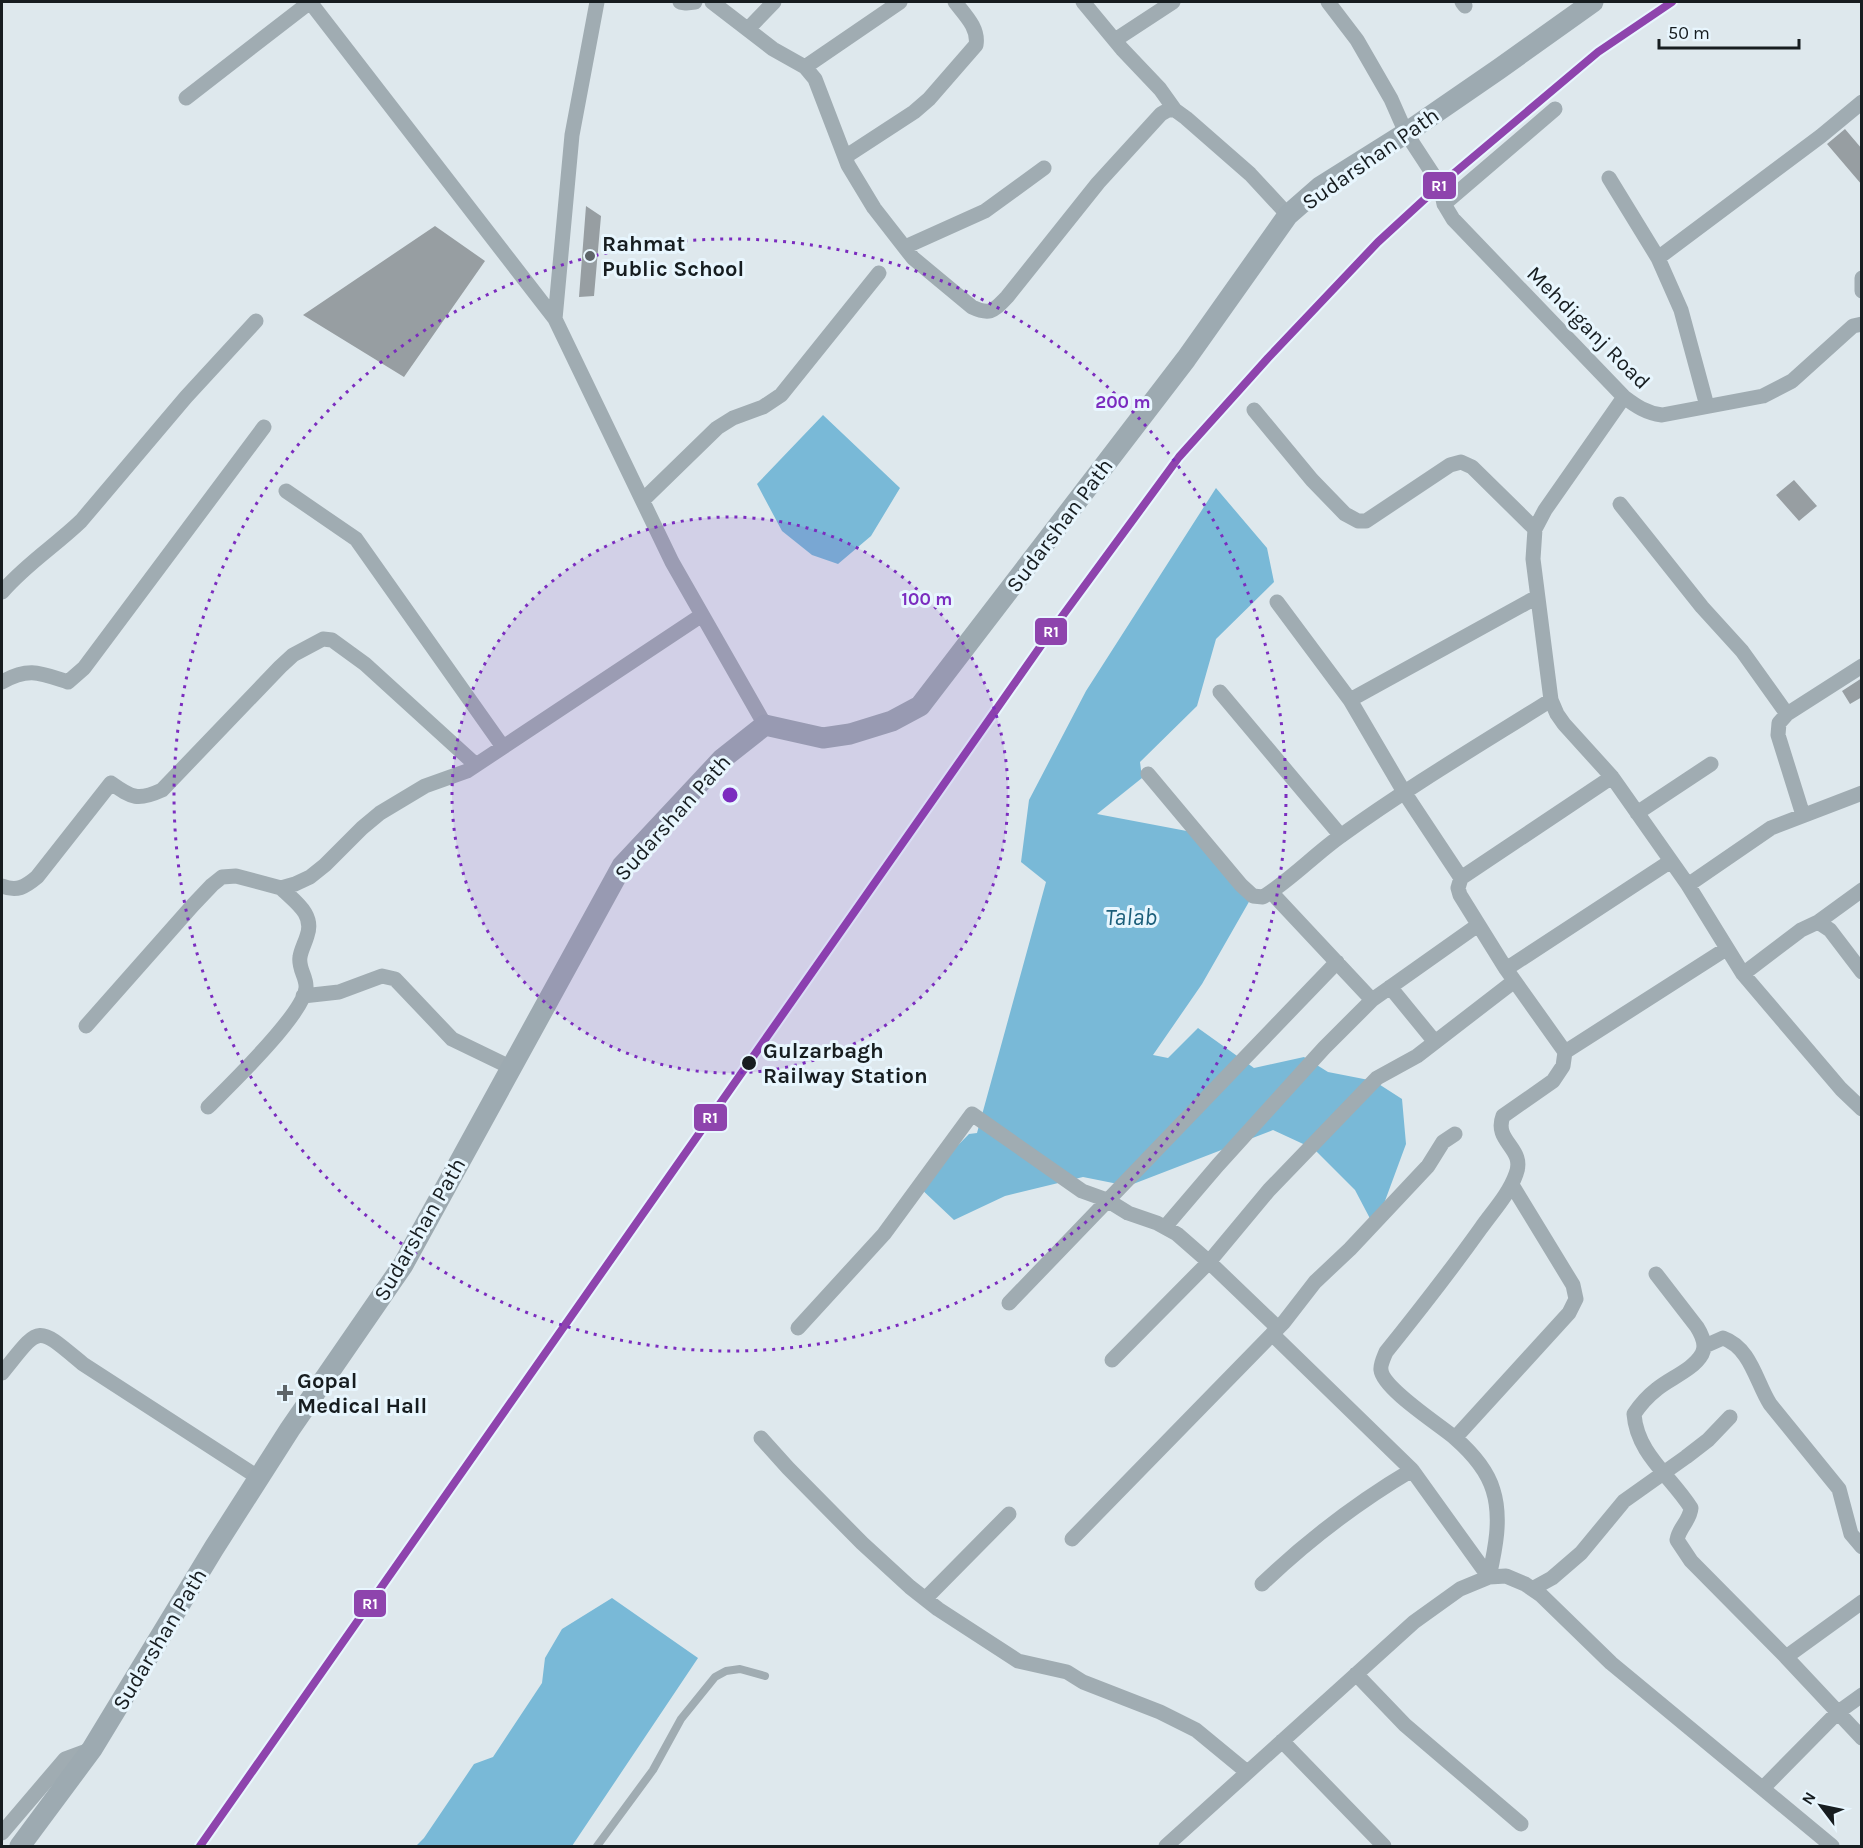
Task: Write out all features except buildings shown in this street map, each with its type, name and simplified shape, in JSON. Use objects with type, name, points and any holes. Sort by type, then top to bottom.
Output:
[{"type":"main road","name":"Sudarshan Path","points":[[20,1846],[92,1749],[290,1429],[403,1265],[622,866],[722,759],[765,725],[823,738],[850,734],[892,722],[920,706],[1186,359],[1288,215],[1320,187],[1406,133],[1593,2]]},
{"type":"street","points":[[186,98],[310,2],[555,319],[672,562],[765,725]]},
{"type":"street","points":[[555,319],[572,135],[597,2]]},
{"type":"street","points":[[680,2],[695,2]]},
{"type":"street","points":[[712,2],[774,49],[805,67],[815,79],[845,158],[874,208],[913,258],[972,307],[983,312],[992,311],[1007,297],[1106,174],[1161,114],[1168,110],[1175,110]]},
{"type":"street","points":[[748,29],[774,2]]},
{"type":"street","points":[[805,67],[900,2]]},
{"type":"street","points":[[845,158],[930,99],[976,45],[978,37],[975,29],[955,2]]},
{"type":"street","points":[[1083,2],[1160,89],[1175,110],[1250,174],[1288,215]]},
{"type":"street","points":[[1115,40],[1173,2]]},
{"type":"street","name":"Mehdiganj Road","points":[[1328,2],[1357,40],[1391,99],[1406,133],[1440,185],[1444,204],[1462,230],[1624,397],[1642,410],[1662,415],[1763,396],[1792,381],[1853,326],[1862,324]]},
{"type":"street","points":[[1658,258],[1821,136],[1862,102]]},
{"type":"street","points":[[1444,204],[1555,109]]},
{"type":"street","points":[[905,248],[985,211],[1044,168]]},
{"type":"street","points":[[1609,178],[1658,258],[1681,310],[1707,406]]},
{"type":"street","points":[[643,500],[717,428],[733,417],[763,406],[781,395],[879,273]]},
{"type":"street","points":[[1862,278],[1862,291]]},
{"type":"street","points":[[2,592],[39,555],[66,536],[81,521],[179,405],[256,321]]},
{"type":"street","points":[[1624,397],[1545,510],[1535,529],[1533,559],[1551,700],[1564,724],[1612,777],[1688,885],[1743,974],[1826,1072],[1862,1109]]},
{"type":"street","points":[[1254,410],[1312,480],[1345,514],[1358,521],[1366,521],[1450,465],[1461,462],[1472,467],[1535,529]]},
{"type":"street","points":[[2,682],[15,675],[29,672],[68,682],[84,668],[264,427]]},
{"type":"street","points":[[286,491],[356,539],[503,747]]},
{"type":"street","points":[[1620,504],[1702,607],[1742,651],[1787,714]]},
{"type":"street","points":[[1350,700],[1537,597]]},
{"type":"street","points":[[1277,602],[1350,700],[1404,792],[1461,878]]},
{"type":"street","points":[[281,888],[310,877],[326,865],[362,828],[403,799],[425,786],[447,779],[476,765],[702,615]]},
{"type":"street","points":[[2,886],[11,890],[26,887],[37,877],[111,783],[136,798],[146,797],[162,790],[280,667],[293,656],[323,639],[332,640],[365,664],[476,765]]},
{"type":"street","points":[[1803,815],[1778,735],[1779,723],[1787,714],[1862,666]]},
{"type":"street","points":[[1220,693],[1341,836]]},
{"type":"street","points":[[1148,774],[1241,885],[1253,896],[1263,897],[1341,836],[1404,792],[1551,700]]},
{"type":"street","points":[[1637,813],[1711,764]]},
{"type":"street","points":[[1489,1577],[1496,1548],[1497,1515],[1494,1491],[1487,1474],[1471,1453],[1455,1438],[1407,1401],[1384,1378],[1380,1368],[1386,1352],[1455,1264],[1512,1185],[1519,1164],[1501,1132],[1500,1125],[1503,1116],[1553,1081],[1563,1066],[1565,1052],[1510,976],[1460,895],[1458,888],[1461,878],[1612,777]]},
{"type":"street","points":[[1688,885],[1771,828],[1862,793]]},
{"type":"street","points":[[1112,1360],[1209,1262],[1269,1190],[1377,1078],[1417,1056],[1510,976],[1671,861]]},
{"type":"street","points":[[86,1026],[193,904],[222,877],[236,876],[281,888],[308,916],[310,925],[299,960],[306,981],[306,990],[291,1016],[266,1048],[208,1107]]},
{"type":"street","points":[[1743,974],[1801,930],[1818,922],[1862,890]]},
{"type":"street","points":[[1271,892],[1372,1000]]},
{"type":"street","points":[[1818,922],[1830,930],[1862,972]]},
{"type":"street","points":[[1166,1227],[1218,1165],[1324,1048],[1372,1000],[1478,925]]},
{"type":"street","points":[[1565,1052],[1726,949]]},
{"type":"street","points":[[1009,1303],[1337,962]]},
{"type":"street","points":[[303,996],[339,992],[382,976],[395,979],[452,1039],[510,1068]]},
{"type":"street","points":[[1390,987],[1435,1042]]},
{"type":"street","points":[[798,1328],[884,1234],[972,1114],[1082,1191],[1107,1200],[1128,1213],[1166,1227],[1209,1262],[1412,1470],[1489,1577]]},
{"type":"street","points":[[1072,1539],[1275,1331],[1314,1282],[1350,1249],[1428,1166],[1443,1142],[1455,1134]]},
{"type":"street","points":[[1455,1438],[1569,1313],[1576,1299],[1574,1285],[1512,1185]]},
{"type":"street","points":[[1656,1275],[1697,1327],[1705,1346],[1702,1354],[1694,1363],[1655,1390],[1634,1414],[1635,1425],[1647,1452],[1691,1508],[1690,1515],[1678,1532],[1677,1540],[1691,1561],[1862,1738]]},
{"type":"street","points":[[2,1373],[30,1339],[37,1335],[45,1335],[59,1343],[83,1364],[259,1478]]},
{"type":"street","points":[[1705,1346],[1723,1338],[1742,1351],[1751,1364],[1761,1390],[1770,1404],[1839,1490],[1851,1534],[1862,1548]]},
{"type":"street","points":[[1532,1589],[1566,1567],[1581,1553],[1624,1501],[1708,1440],[1730,1418]]},
{"type":"street","points":[[760,1438],[862,1543],[925,1599],[1018,1661],[1067,1672],[1083,1682],[1160,1712],[1196,1730],[1247,1772]]},
{"type":"street","points":[[1262,1584],[1329,1525],[1412,1470]]},
{"type":"street","points":[[925,1599],[1009,1514]]},
{"type":"street","points":[[1166,1846],[1414,1622],[1460,1589],[1489,1577],[1506,1576],[1532,1589],[1611,1663],[1832,1846]]},
{"type":"street","points":[[1786,1657],[1862,1602]]},
{"type":"street","points":[[1356,1674],[1405,1725],[1521,1824]]},
{"type":"street","points":[[1763,1788],[1838,1713],[1862,1695]]},
{"type":"street","points":[[1282,1741],[1384,1846]]},
{"type":"street","points":[[2,1833],[65,1759],[92,1749]]},
{"type":"lane","points":[[597,1846],[653,1770],[681,1719],[715,1677],[726,1671],[740,1670],[765,1676]]},
{"type":"water","points":[[823,415],[900,488],[871,536],[838,564],[812,555],[782,531],[757,484]]},
{"type":"water","name":"Talab","points":[[1216,488],[1267,548],[1274,582],[1216,639],[1197,706],[1140,762],[1142,778],[1097,814],[1192,832],[1250,900],[1202,984],[1153,1055],[1168,1058],[1198,1028],[1254,1068],[1304,1057],[1328,1072],[1374,1081],[1402,1099],[1406,1144],[1375,1228],[1355,1190],[1314,1149],[1273,1130],[1128,1186],[1083,1177],[1005,1196],[954,1220],[918,1186],[969,1134],[977,1133],[1046,882],[1021,862],[1029,800],[1086,691]]},
{"type":"water","points":[[612,1598],[698,1658],[572,1846],[416,1846],[424,1838],[474,1764],[493,1757],[542,1683],[545,1658],[562,1629]]},
{"type":"transit line","name":"R1","points":[[200,1846],[1047,637],[1179,457],[1268,358],[1378,242],[1440,185],[1598,52],[1672,2]]},
{"type":"place","name":"Rahmat Public School","points":[[590,256]]},
{"type":"place","name":"Gulzarbagh Railway Station","points":[[749,1063]]},
{"type":"place","name":"Gopal Medical Hall","points":[[285,1393]]}]
